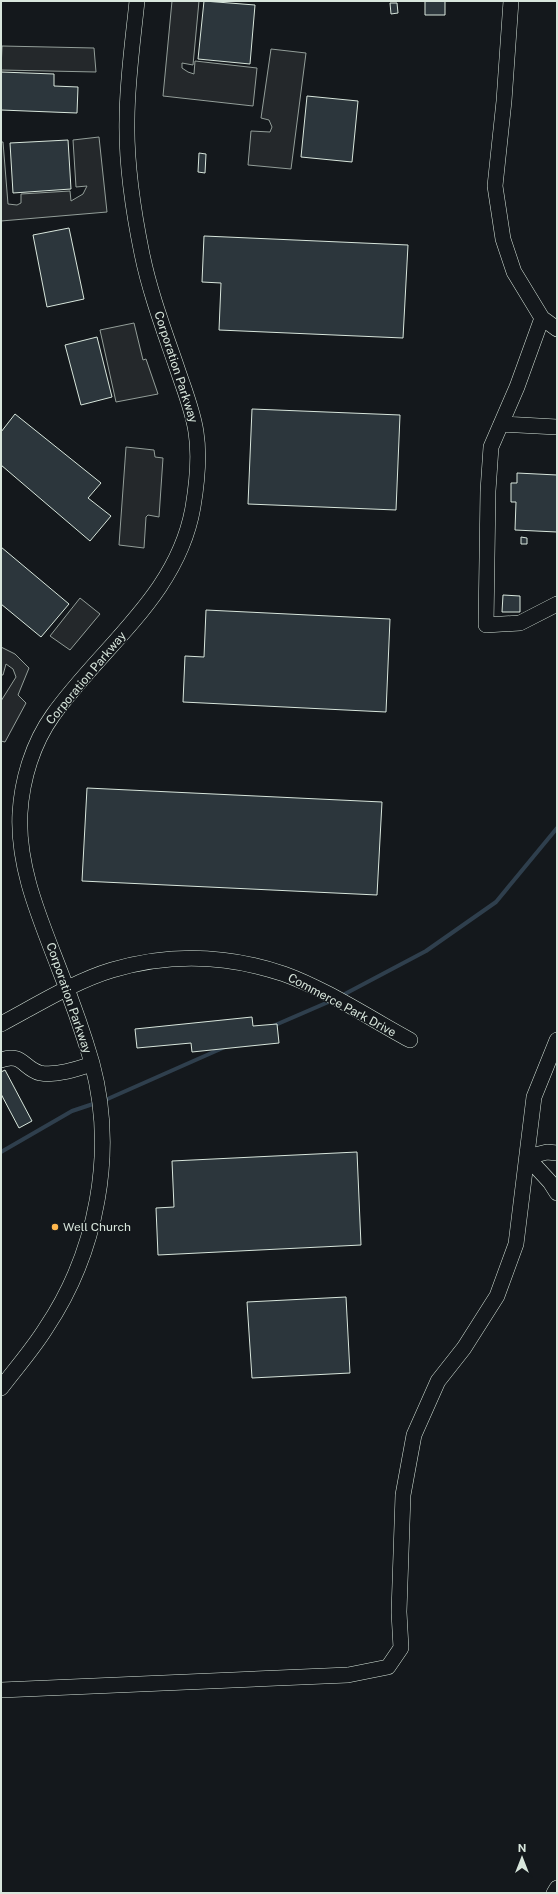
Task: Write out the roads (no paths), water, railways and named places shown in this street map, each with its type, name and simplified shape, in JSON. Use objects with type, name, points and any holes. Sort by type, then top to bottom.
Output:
[{"type":"street","name":"Corporation Parkway","points":[[1,1388],[46,1329],[68,1290],[83,1254],[92,1225],[99,1189],[102,1128],[99,1097],[92,1064],[44,928],[22,855],[20,830],[23,787],[30,759],[51,716],[148,605],[168,574],[188,530],[197,479],[196,428],[155,304],[143,258],[132,205],[128,165],[126,117],[137,1]]},
{"type":"street","points":[[511,1],[504,101],[495,186],[503,239],[514,272],[542,318],[557,329]]},
{"type":"street","points":[[542,318],[517,387],[491,447],[488,491],[486,625],[520,623],[557,604]]},
{"type":"street","points":[[501,424],[557,427]]},
{"type":"street","name":"Commerce Park Drive","points":[[1,1024],[67,990],[111,971],[151,960],[181,958],[216,959],[247,963],[285,975],[319,990],[410,1040]]},
{"type":"street","points":[[1,1690],[348,1675],[388,1667],[401,1648],[399,1612],[403,1495],[414,1435],[438,1381],[464,1348],[497,1296],[516,1244],[534,1097],[557,1040]]},
{"type":"street","points":[[1,1060],[13,1057],[24,1062],[37,1072],[49,1074],[76,1069],[92,1064]]},
{"type":"street","points":[[527,1157],[547,1152],[557,1153]]},
{"type":"street","points":[[527,1157],[550,1182],[557,1193]]},
{"type":"street","points":[[554,1893],[557,1888]]},
{"type":"waterway","points":[[341,996],[426,951],[496,902],[557,828]]},
{"type":"waterway","points":[[273,1026],[333,1000]]},
{"type":"waterway","points":[[103,1101],[225,1047]]},
{"type":"waterway","points":[[1,1152],[72,1111],[96,1103]]},
{"type":"place","name":"Well Church","points":[[55,1227]]}]
